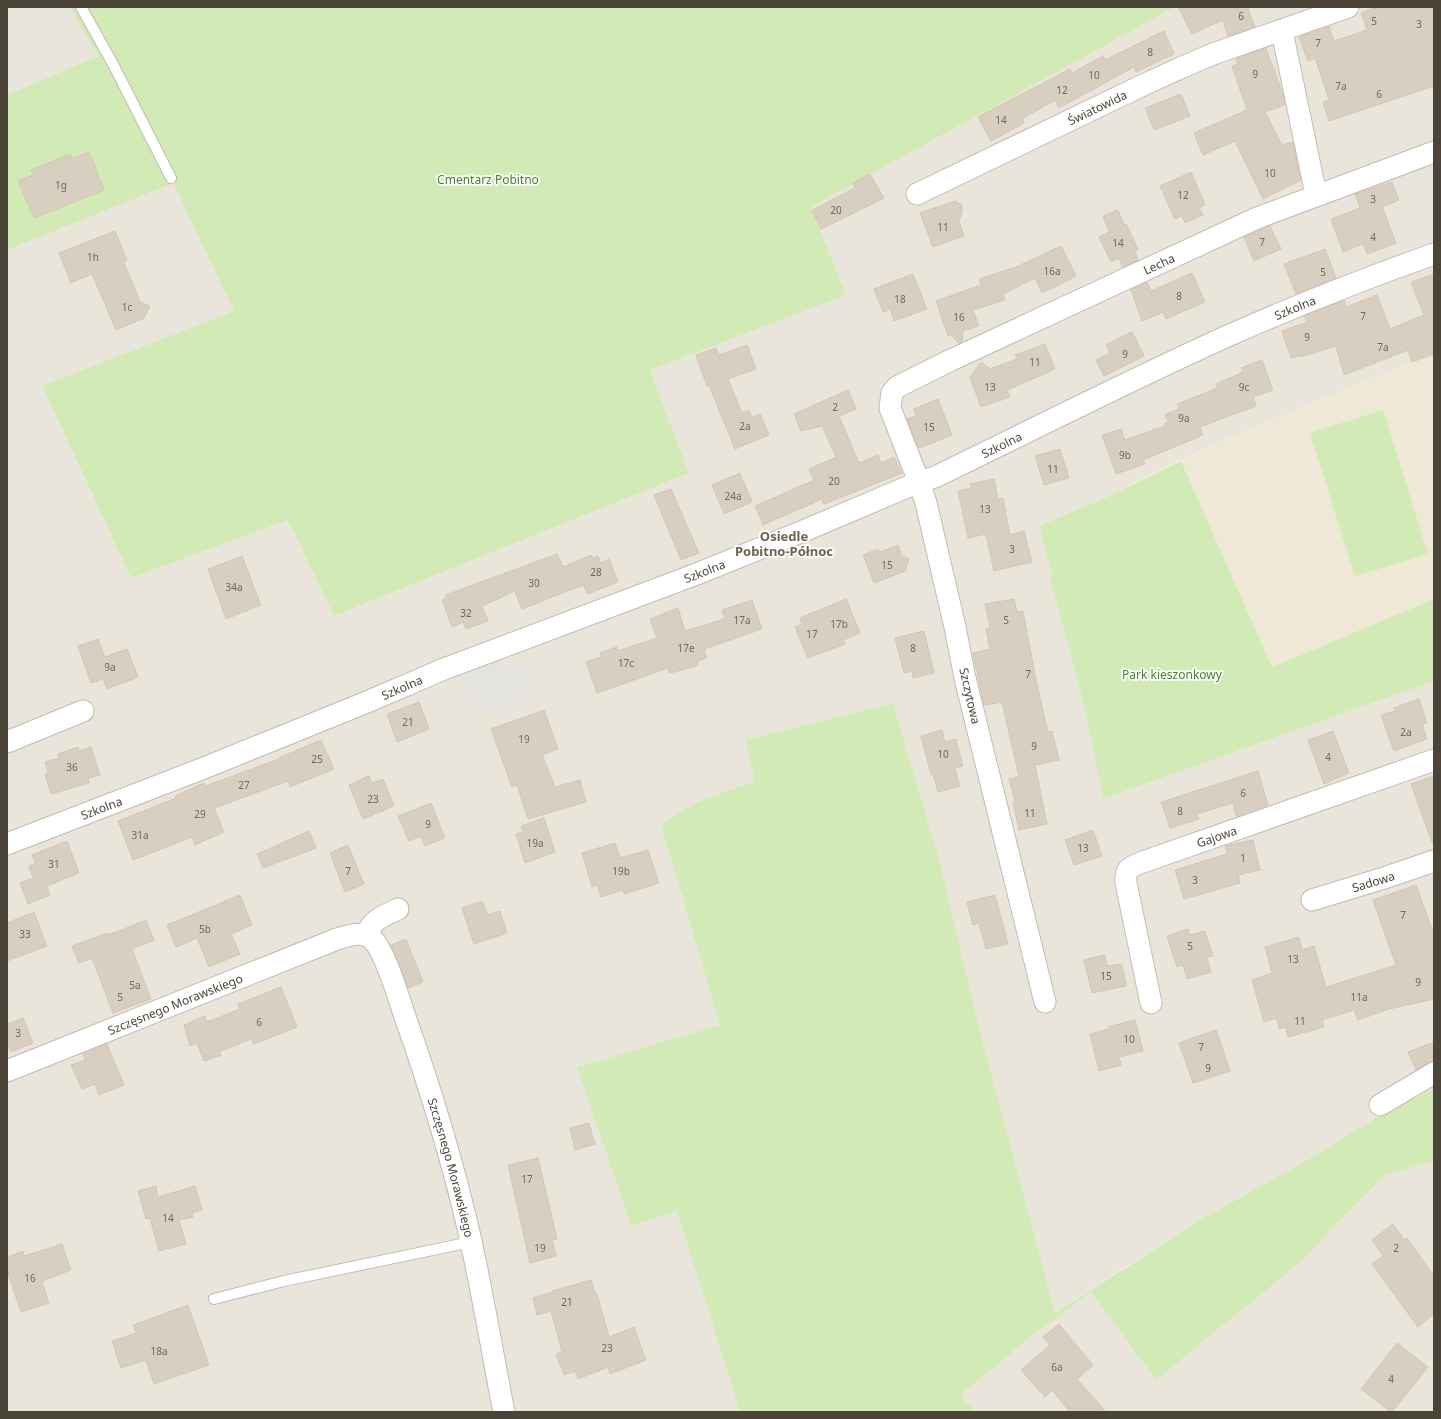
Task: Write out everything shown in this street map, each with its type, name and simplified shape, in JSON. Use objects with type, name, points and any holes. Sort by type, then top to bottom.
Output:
[{"type":"street","name":"Światowida","points":[[917,194],[1139,87],[1213,54],[1348,7]]},
{"type":"street","points":[[1282,31],[1316,195]]},
{"type":"street","name":"Lecha","points":[[892,393],[897,387],[950,361],[1256,218],[1434,152]]},
{"type":"street","name":"Szkolna","points":[[7,844],[204,768],[444,669],[694,575],[919,482],[935,477],[1231,335],[1284,312],[1434,254]]},
{"type":"street","name":"Szczytowa","points":[[892,393],[890,408],[926,503],[970,700],[1045,1002]]},
{"type":"street","points":[[7,742],[83,711]]},
{"type":"street","name":"Gajowa","points":[[1152,1003],[1126,883],[1126,875],[1128,870],[1147,860],[1434,760]]},
{"type":"street","name":"Sadowa","points":[[1312,900],[1434,861]]},
{"type":"street","points":[[366,935],[370,925],[378,919],[398,909]]},
{"type":"street","name":"Szczęsnego Morawskiego","points":[[7,1071],[338,939],[358,934],[366,935],[378,947],[383,958],[408,1025],[442,1130],[470,1242],[504,1412]]},
{"type":"street","points":[[1380,1105],[1434,1073]]},
{"type":"lane","points":[[81,7],[114,66],[170,178]]},
{"type":"lane","points":[[214,1299],[284,1281],[470,1242]]},
{"type":"shaded area","points":[[7,7],[70,7],[98,56],[7,95]]},
{"type":"shaded area","points":[[1175,7],[1434,7],[1434,354],[1232,437],[1170,465],[1109,496],[1039,526],[1052,575],[1049,576],[1069,644],[1099,772],[1103,799],[1434,681],[1434,1089],[1384,1113],[1304,1162],[1200,1220],[1055,1313],[979,1027],[939,859],[893,703],[745,740],[755,781],[697,802],[661,825],[720,1025],[577,1067],[631,1226],[677,1211],[740,1412],[7,1412],[7,250],[173,182],[234,311],[42,387],[131,578],[288,520],[334,616],[689,473],[650,370],[846,295],[811,207]]},
{"type":"shaded area","points":[[1434,354],[1434,599],[1272,667],[1181,461],[1232,437]]},
{"type":"shaded area","points":[[499,655],[504,669],[523,661],[535,694],[475,716],[458,670]]},
{"type":"shaded area","points":[[1434,1161],[1434,1412],[975,1412],[961,1395],[1028,1339],[1091,1292],[1156,1380],[1297,1265],[1385,1175]]},
{"type":"green space","name":"Cmentarz Pobitno","points":[[70,7],[1175,7],[811,207],[846,295],[650,370],[689,473],[334,616],[288,520],[131,578],[42,386],[234,311],[173,183],[7,250],[7,95],[98,56]]},
{"type":"green space","points":[[1383,410],[1428,554],[1355,576],[1310,433]]},
{"type":"green space","name":"Park kieszonkowy","points":[[1181,461],[1272,667],[1434,599],[1434,681],[1103,799],[1086,714],[1049,576],[1052,575],[1039,526],[1109,496]]},
{"type":"green space","points":[[893,703],[939,859],[979,1027],[1055,1313],[1200,1220],[1304,1162],[1384,1113],[1434,1089],[1434,1161],[1385,1175],[1297,1265],[1156,1380],[1091,1292],[1028,1339],[961,1395],[975,1412],[740,1412],[677,1211],[631,1226],[577,1067],[720,1025],[661,825],[697,802],[755,781],[745,740]]},
{"type":"building","points":[[1178,7],[1252,7],[1248,9],[1255,27],[1228,36],[1223,20],[1192,34]]},
{"type":"building","points":[[1376,7],[1434,7],[1434,86],[1329,121],[1323,102],[1329,100],[1315,58],[1308,61],[1299,37],[1329,26],[1334,41],[1367,30],[1361,13]]},
{"type":"building","points":[[1164,31],[1174,54],[1136,72],[1134,67],[1059,108],[1055,100],[1022,119],[1024,123],[991,141],[978,117],[1070,69],[1072,73],[1103,56],[1105,60]]},
{"type":"building","points":[[1266,48],[1283,94],[1285,105],[1265,112],[1282,145],[1293,142],[1301,180],[1263,199],[1235,141],[1203,155],[1194,133],[1247,110],[1232,66],[1238,64],[1236,59]]},
{"type":"building","points":[[1181,94],[1190,116],[1154,130],[1145,108]]},
{"type":"building","points":[[89,152],[104,190],[34,218],[18,181],[33,175],[31,170],[70,154],[72,159]]},
{"type":"building","points":[[1191,172],[1205,205],[1199,208],[1203,215],[1185,223],[1182,216],[1175,219],[1160,186]]},
{"type":"building","points":[[870,174],[884,198],[821,229],[812,210],[855,188],[853,183]]},
{"type":"building","points":[[1392,182],[1399,200],[1382,207],[1396,243],[1367,254],[1363,244],[1343,252],[1331,219],[1360,208],[1355,194]]},
{"type":"building","points":[[955,201],[962,205],[962,212],[959,221],[964,236],[933,247],[920,213]]},
{"type":"building","points":[[1118,210],[1124,225],[1126,224],[1138,249],[1135,251],[1138,260],[1122,267],[1119,258],[1111,262],[1099,237],[1109,232],[1103,216]]},
{"type":"building","points":[[1270,226],[1281,249],[1254,261],[1244,237]]},
{"type":"building","points":[[115,231],[127,260],[124,262],[140,302],[150,306],[144,318],[116,330],[92,274],[71,283],[59,253]]},
{"type":"building","points":[[1061,246],[1076,276],[1042,293],[1035,278],[1003,294],[1005,300],[973,310],[979,326],[963,331],[962,342],[959,343],[951,335],[948,336],[936,301],[981,285],[979,279],[1016,267]]},
{"type":"building","points":[[1325,249],[1336,278],[1296,294],[1284,264]]},
{"type":"building","points":[[1192,273],[1205,302],[1166,319],[1163,312],[1142,321],[1131,290],[1147,282],[1151,291]]},
{"type":"building","points":[[913,274],[927,309],[894,321],[890,309],[883,312],[874,289]]},
{"type":"building","points":[[1434,274],[1434,354],[1412,362],[1408,350],[1344,375],[1336,346],[1301,357],[1301,355],[1291,358],[1282,331],[1307,322],[1304,316],[1344,300],[1346,307],[1377,295],[1390,329],[1424,315],[1411,282]]},
{"type":"building","points":[[1132,332],[1144,356],[1104,376],[1096,360],[1110,353],[1106,345]]},
{"type":"building","points":[[1045,344],[1055,369],[1007,390],[1010,397],[981,407],[970,377],[981,362],[990,369],[1017,359],[1015,355]]},
{"type":"building","points":[[747,345],[756,369],[728,379],[742,413],[749,410],[752,418],[760,414],[769,435],[735,449],[709,385],[707,386],[696,355],[716,348],[719,355]]},
{"type":"building","points":[[1262,360],[1273,390],[1253,397],[1256,406],[1200,427],[1203,435],[1143,460],[1145,464],[1116,474],[1102,435],[1121,429],[1125,440],[1165,426],[1164,424],[1168,422],[1165,415],[1179,409],[1177,404],[1217,388],[1216,384],[1243,372],[1241,368]]},
{"type":"building","points":[[848,390],[856,409],[839,416],[859,463],[878,455],[881,463],[894,457],[902,473],[824,504],[822,499],[763,525],[755,506],[814,480],[809,469],[836,457],[822,426],[801,431],[794,414]]},
{"type":"building","points":[[938,399],[952,435],[919,448],[907,419],[916,416],[914,409]]},
{"type":"building","points":[[1060,449],[1069,478],[1044,485],[1035,456]]},
{"type":"building","points":[[740,473],[752,502],[724,514],[712,485]]},
{"type":"building","points":[[994,479],[998,499],[1003,498],[1010,535],[1024,531],[1032,562],[994,571],[986,534],[968,538],[958,491],[971,488],[970,484]]},
{"type":"building","points":[[671,489],[699,553],[681,560],[654,495]]},
{"type":"building","points":[[898,545],[902,556],[909,559],[905,571],[874,583],[863,555],[878,549],[880,552]]},
{"type":"building","points":[[557,554],[563,567],[591,555],[593,558],[598,556],[601,563],[609,559],[618,582],[588,594],[583,585],[522,609],[515,591],[482,606],[488,621],[466,629],[463,622],[452,627],[442,600],[447,598],[446,595]]},
{"type":"building","points":[[242,556],[261,605],[226,619],[208,569]]},
{"type":"building","points":[[846,599],[860,633],[843,640],[845,644],[808,658],[795,627],[802,624],[800,618]]},
{"type":"building","points":[[1014,599],[1017,612],[1023,611],[1045,720],[1048,732],[1052,731],[1059,760],[1035,765],[1047,824],[1019,830],[1013,802],[1015,801],[1009,779],[1019,777],[1002,702],[984,705],[973,653],[990,649],[986,629],[990,628],[985,604]]},
{"type":"building","points":[[752,600],[762,629],[704,649],[707,658],[698,661],[697,666],[670,673],[668,668],[597,693],[586,662],[601,657],[600,653],[617,647],[618,651],[657,638],[650,619],[678,608],[685,631],[725,619],[722,610]]},
{"type":"building","points":[[924,631],[934,673],[913,678],[912,671],[904,673],[895,638]]},
{"type":"building","points":[[98,639],[105,657],[127,649],[138,677],[107,689],[103,679],[91,683],[78,646]]},
{"type":"building","points":[[1419,699],[1427,723],[1422,725],[1427,739],[1394,751],[1381,715],[1395,711],[1394,708]]},
{"type":"building","points":[[419,702],[429,729],[397,742],[387,714]]},
{"type":"building","points":[[544,710],[558,749],[542,755],[555,787],[580,780],[586,802],[528,819],[517,785],[512,787],[491,729]]},
{"type":"building","points":[[942,730],[945,742],[956,739],[963,766],[955,768],[960,786],[938,792],[933,774],[931,775],[921,736]]},
{"type":"building","points":[[1333,731],[1349,773],[1324,784],[1308,740]]},
{"type":"building","points":[[321,740],[334,769],[290,787],[288,781],[214,808],[224,832],[195,845],[192,837],[133,860],[118,821],[176,798],[175,796],[204,783],[205,786],[279,759]]},
{"type":"building","points":[[78,747],[79,751],[91,747],[100,775],[88,778],[89,783],[51,794],[45,774],[48,773],[45,762],[59,758],[58,754]]},
{"type":"building","points":[[1258,771],[1268,805],[1236,816],[1233,803],[1197,814],[1199,819],[1170,828],[1161,802]]},
{"type":"building","points":[[369,776],[372,783],[383,779],[394,806],[363,819],[349,785]]},
{"type":"building","points":[[1434,776],[1434,841],[1432,842],[1411,784]]},
{"type":"building","points":[[431,803],[445,838],[425,846],[421,836],[409,841],[398,816]]},
{"type":"building","points":[[544,818],[555,852],[525,863],[516,834],[523,832],[521,826]]},
{"type":"building","points":[[1093,830],[1102,856],[1074,865],[1065,840]]},
{"type":"building","points":[[309,831],[316,848],[263,868],[257,854]]},
{"type":"building","points":[[1253,840],[1260,870],[1238,875],[1240,883],[1184,899],[1175,870],[1227,854],[1225,846]]},
{"type":"building","points":[[67,841],[79,873],[47,886],[50,895],[28,904],[20,883],[33,878],[29,866],[35,863],[32,855]]},
{"type":"building","points":[[615,843],[620,858],[648,850],[659,883],[624,894],[623,890],[601,897],[597,885],[592,887],[582,853]]},
{"type":"building","points":[[348,845],[364,884],[345,892],[330,853]]},
{"type":"building","points":[[1416,885],[1434,935],[1434,999],[1389,1009],[1358,1020],[1354,1010],[1322,1020],[1324,1027],[1288,1037],[1286,1027],[1279,1029],[1277,1018],[1264,1022],[1252,980],[1272,973],[1265,947],[1299,937],[1302,950],[1314,946],[1326,987],[1396,965],[1373,900]]},
{"type":"building","points":[[240,895],[252,925],[231,934],[240,954],[209,967],[197,938],[176,947],[167,925]]},
{"type":"building","points":[[995,895],[1008,944],[986,949],[979,923],[973,925],[967,902]]},
{"type":"building","points":[[482,901],[488,915],[500,911],[507,933],[474,944],[462,908]]},
{"type":"building","points":[[34,912],[47,946],[7,961],[7,923]]},
{"type":"building","points":[[146,920],[154,940],[132,949],[151,999],[113,1013],[92,958],[79,963],[72,946],[108,933],[109,935]]},
{"type":"building","points":[[1188,929],[1190,935],[1205,931],[1213,956],[1207,957],[1211,972],[1187,979],[1183,965],[1177,967],[1167,936]]},
{"type":"building","points":[[406,939],[423,982],[408,988],[391,945]]},
{"type":"building","points":[[1105,955],[1107,966],[1122,964],[1126,986],[1092,993],[1084,960]]},
{"type":"building","points":[[281,987],[297,1027],[254,1044],[251,1039],[219,1052],[221,1055],[204,1061],[197,1043],[190,1046],[184,1025],[205,1016],[207,1022],[240,1009],[238,1004]]},
{"type":"building","points":[[23,1018],[33,1043],[11,1052],[7,1042],[7,1024]]},
{"type":"building","points":[[1135,1020],[1143,1051],[1119,1057],[1121,1065],[1099,1071],[1090,1034],[1109,1029],[1108,1027]]},
{"type":"building","points":[[1216,1030],[1230,1071],[1193,1083],[1179,1043]]},
{"type":"building","points":[[1434,1042],[1434,1061],[1416,1070],[1408,1052]]},
{"type":"building","points":[[107,1044],[124,1085],[99,1095],[95,1084],[82,1089],[71,1065],[85,1060],[83,1054]]},
{"type":"building","points":[[589,1123],[595,1144],[575,1150],[570,1128]]},
{"type":"building","points":[[538,1158],[557,1239],[552,1240],[556,1256],[530,1263],[508,1165]]},
{"type":"building","points":[[156,1186],[158,1197],[195,1186],[202,1210],[192,1213],[193,1217],[179,1220],[186,1244],[159,1251],[150,1218],[146,1219],[138,1191]]},
{"type":"building","points":[[1393,1224],[1404,1240],[1407,1238],[1434,1276],[1434,1314],[1418,1327],[1372,1264],[1383,1256],[1372,1240]]},
{"type":"building","points":[[62,1244],[71,1270],[42,1281],[49,1303],[21,1312],[7,1271],[7,1257],[23,1251],[24,1256]]},
{"type":"building","points":[[591,1280],[595,1294],[597,1294],[609,1337],[634,1327],[646,1360],[610,1374],[608,1367],[578,1379],[575,1371],[564,1375],[556,1354],[562,1351],[551,1311],[537,1315],[533,1298]]},
{"type":"building","points":[[188,1305],[209,1365],[154,1384],[146,1360],[121,1368],[112,1341],[136,1333],[133,1325]]},
{"type":"building","points":[[1059,1324],[1093,1365],[1077,1379],[1106,1412],[1070,1412],[1052,1390],[1045,1397],[1021,1370],[1050,1345],[1043,1337]]},
{"type":"building","points":[[1397,1343],[1428,1367],[1391,1412],[1361,1389]]},
{"type":"district","name":"Osiedle Pobitno-Północ","points":[[784,544]]}]
